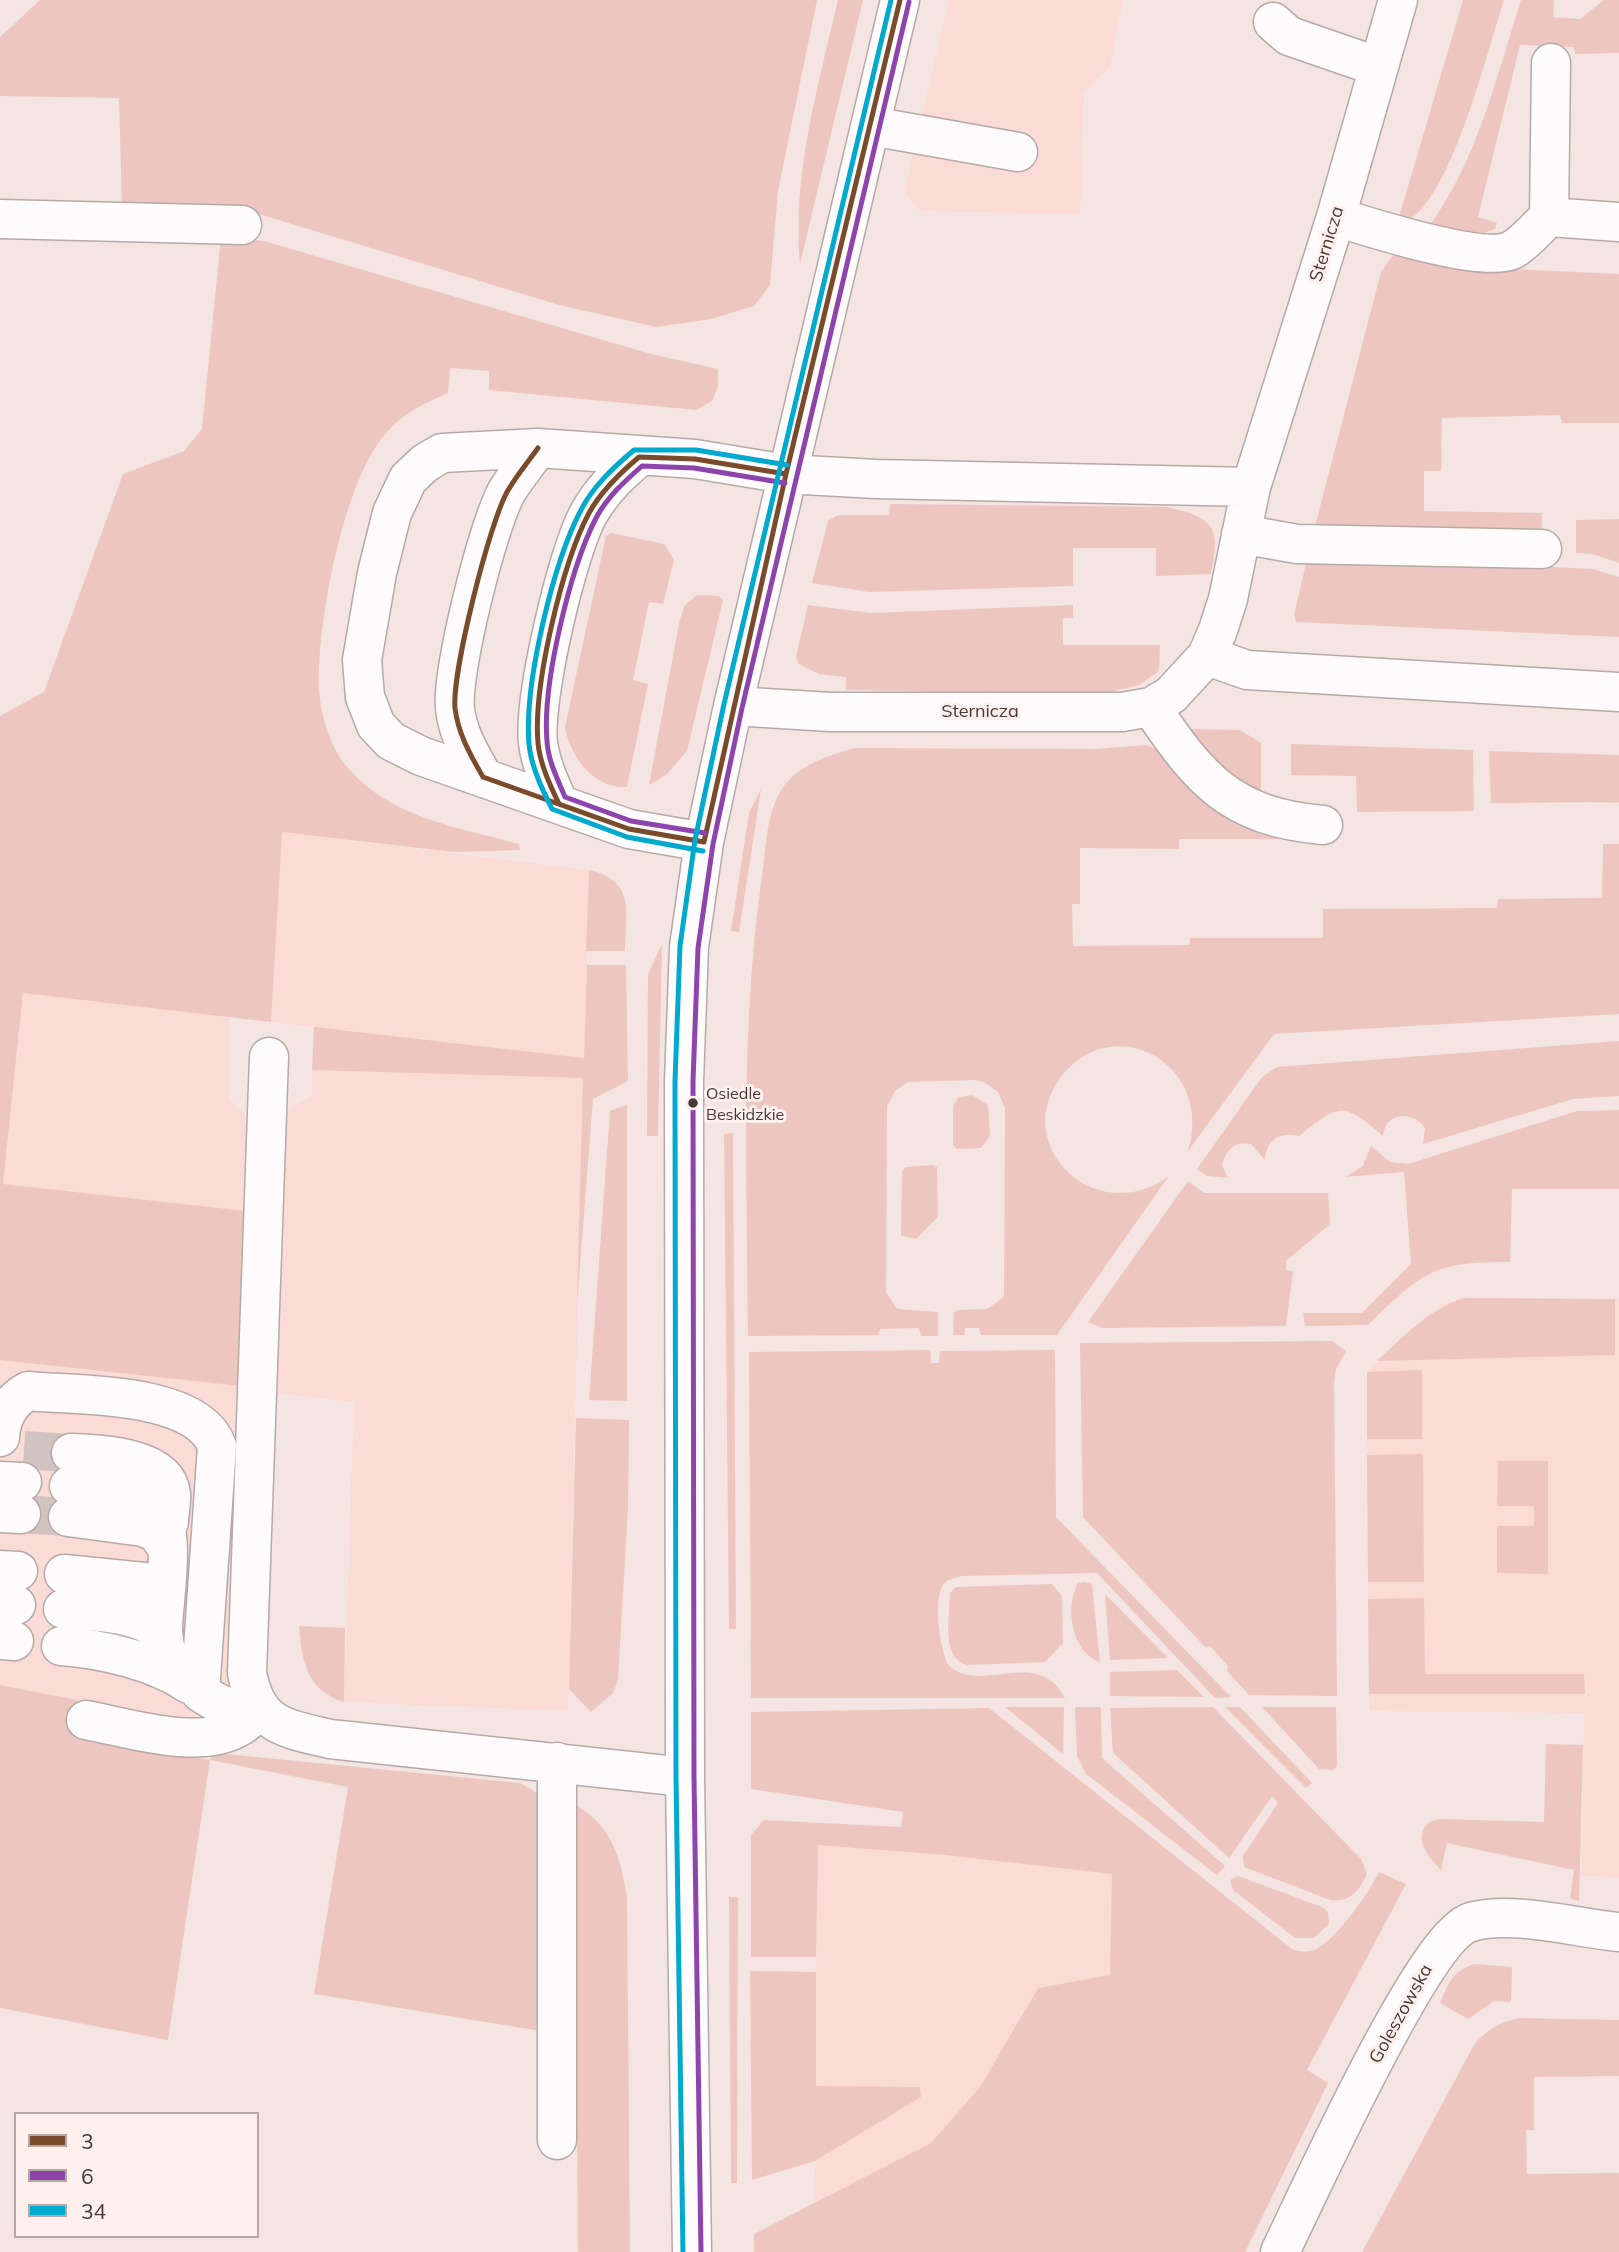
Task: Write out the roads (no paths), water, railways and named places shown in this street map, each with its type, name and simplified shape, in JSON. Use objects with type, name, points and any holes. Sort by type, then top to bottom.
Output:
[{"type":"street","points":[[692,2252],[685,1777],[684,1081],[689,947],[704,842],[733,706],[900,0]]},
{"type":"street","name":"Sternicza","points":[[733,706],[830,712],[1122,712],[1151,707],[1171,695],[1207,656],[1228,599],[1251,487],[1336,217],[1398,0]]},
{"type":"street","points":[[1273,22],[1289,36],[1300,41],[1379,66]]},
{"type":"street","points":[[1549,217],[1551,63]]},
{"type":"street","points":[[871,126],[1018,152]]},
{"type":"street","points":[[1336,217],[1434,243],[1496,252],[1512,250],[1549,217],[1619,222]]},
{"type":"street","points":[[0,219],[242,225]]},
{"type":"street","points":[[704,842],[629,829],[421,757],[391,741],[376,725],[365,697],[362,660],[377,573],[392,513],[408,480],[425,463],[442,453],[538,448],[695,459],[786,474],[876,479],[1251,487]]},
{"type":"street","points":[[484,777],[464,743],[455,708],[458,672],[490,534],[507,492],[538,448]]},
{"type":"street","points":[[559,804],[545,772],[538,743],[538,712],[572,551],[589,513],[610,482],[639,457]]},
{"type":"street","points":[[1241,534],[1297,544],[1542,549]]},
{"type":"street","points":[[1207,656],[1247,670],[1619,692]]},
{"type":"street","points":[[1151,707],[1202,775],[1229,798],[1265,814],[1323,825]]},
{"type":"street","points":[[269,1057],[247,1673],[251,1694],[260,1710],[269,1721],[330,1739],[685,1777]]},
{"type":"street","points":[[10,1475],[6,1413],[14,1399],[28,1391],[138,1401],[167,1407],[201,1422],[212,1433],[217,1446],[185,1682]]},
{"type":"street","points":[[168,1539],[69,1485],[127,1458],[146,1464],[160,1474],[171,1493],[164,1618],[185,1682]]},
{"type":"street","points":[[164,1618],[152,1624],[137,1619],[63,1610],[85,1648],[185,1682],[218,1705],[237,1711],[260,1710]]},
{"type":"street","points":[[86,1720],[190,1739],[215,1737],[240,1727],[260,1710]]},
{"type":"street","points":[[557,1762],[557,2140]]},
{"type":"street","name":"Goleszowska","points":[[1280,2252],[1349,2109],[1427,1965],[1446,1940],[1467,1923],[1489,1918],[1619,1933]]},
{"type":"tunnel","points":[[24,1450],[71,1453]]},
{"type":"tunnel","points":[[21,1514],[68,1517]]},
{"type":"place","name":"Osiedle Beskidzkie","points":[[693,1103]]}]
